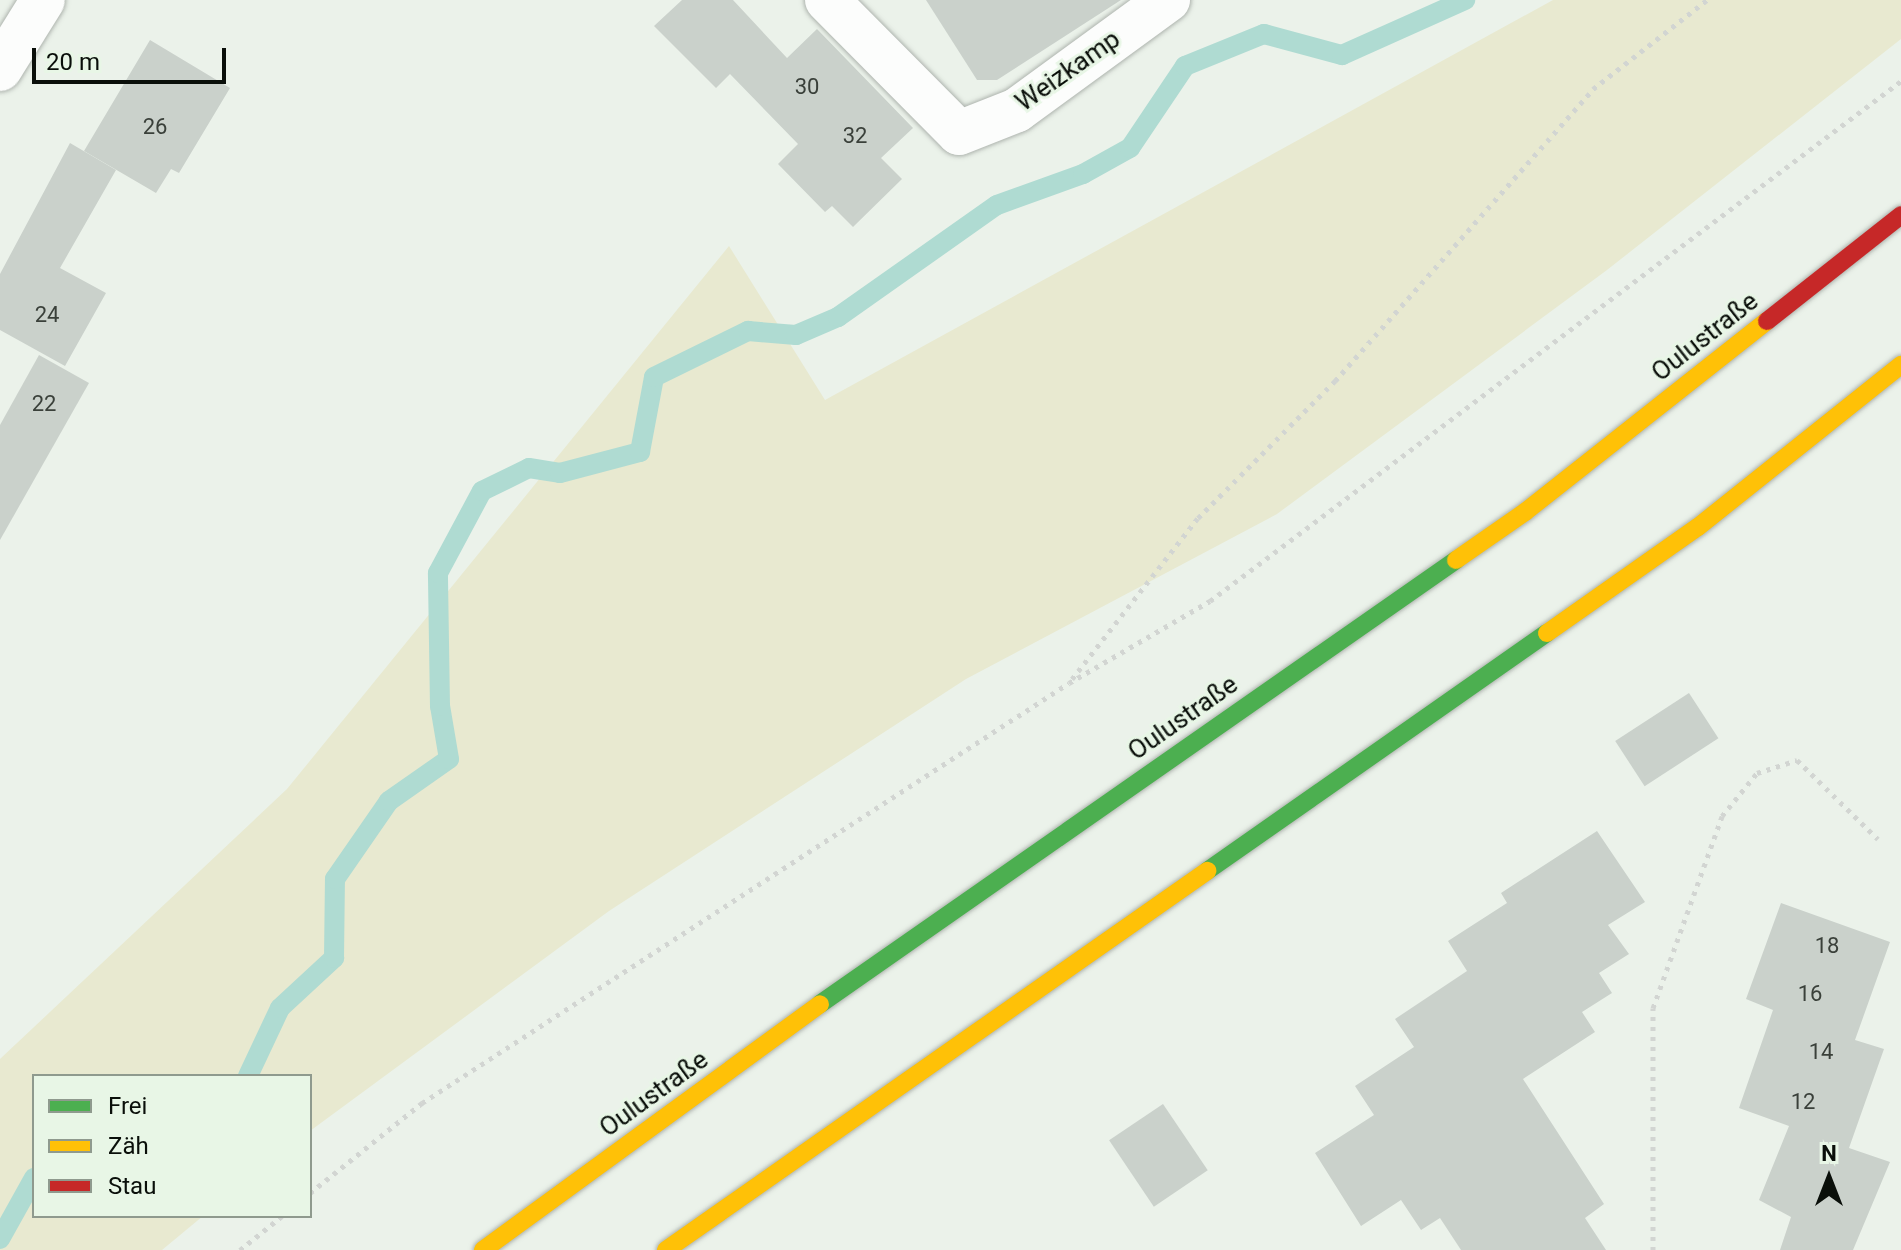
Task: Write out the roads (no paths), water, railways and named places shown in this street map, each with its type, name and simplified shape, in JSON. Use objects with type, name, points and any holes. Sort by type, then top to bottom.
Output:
[{"type":"main road","name":"Oulustraße","points":[[483,1250],[901,945],[1525,512],[1901,215]]},
{"type":"main road","points":[[666,1250],[1698,527],[1901,365]]},
{"type":"street","points":[[0,69],[43,0]]},
{"type":"street","name":"Weizkamp","points":[[827,0],[959,133],[1017,110],[1168,0]]},
{"type":"waterway","points":[[249,1074],[280,1008],[334,958],[335,879],[389,801],[449,759],[440,706],[438,573],[482,491],[529,468],[560,473],[640,452],[654,377],[748,331],[796,335],[838,317],[997,205],[1083,174],[1130,148],[1185,66],[1264,34],[1342,55],[1465,0]]},
{"type":"waterway","points":[[0,1239],[32,1182]]}]
